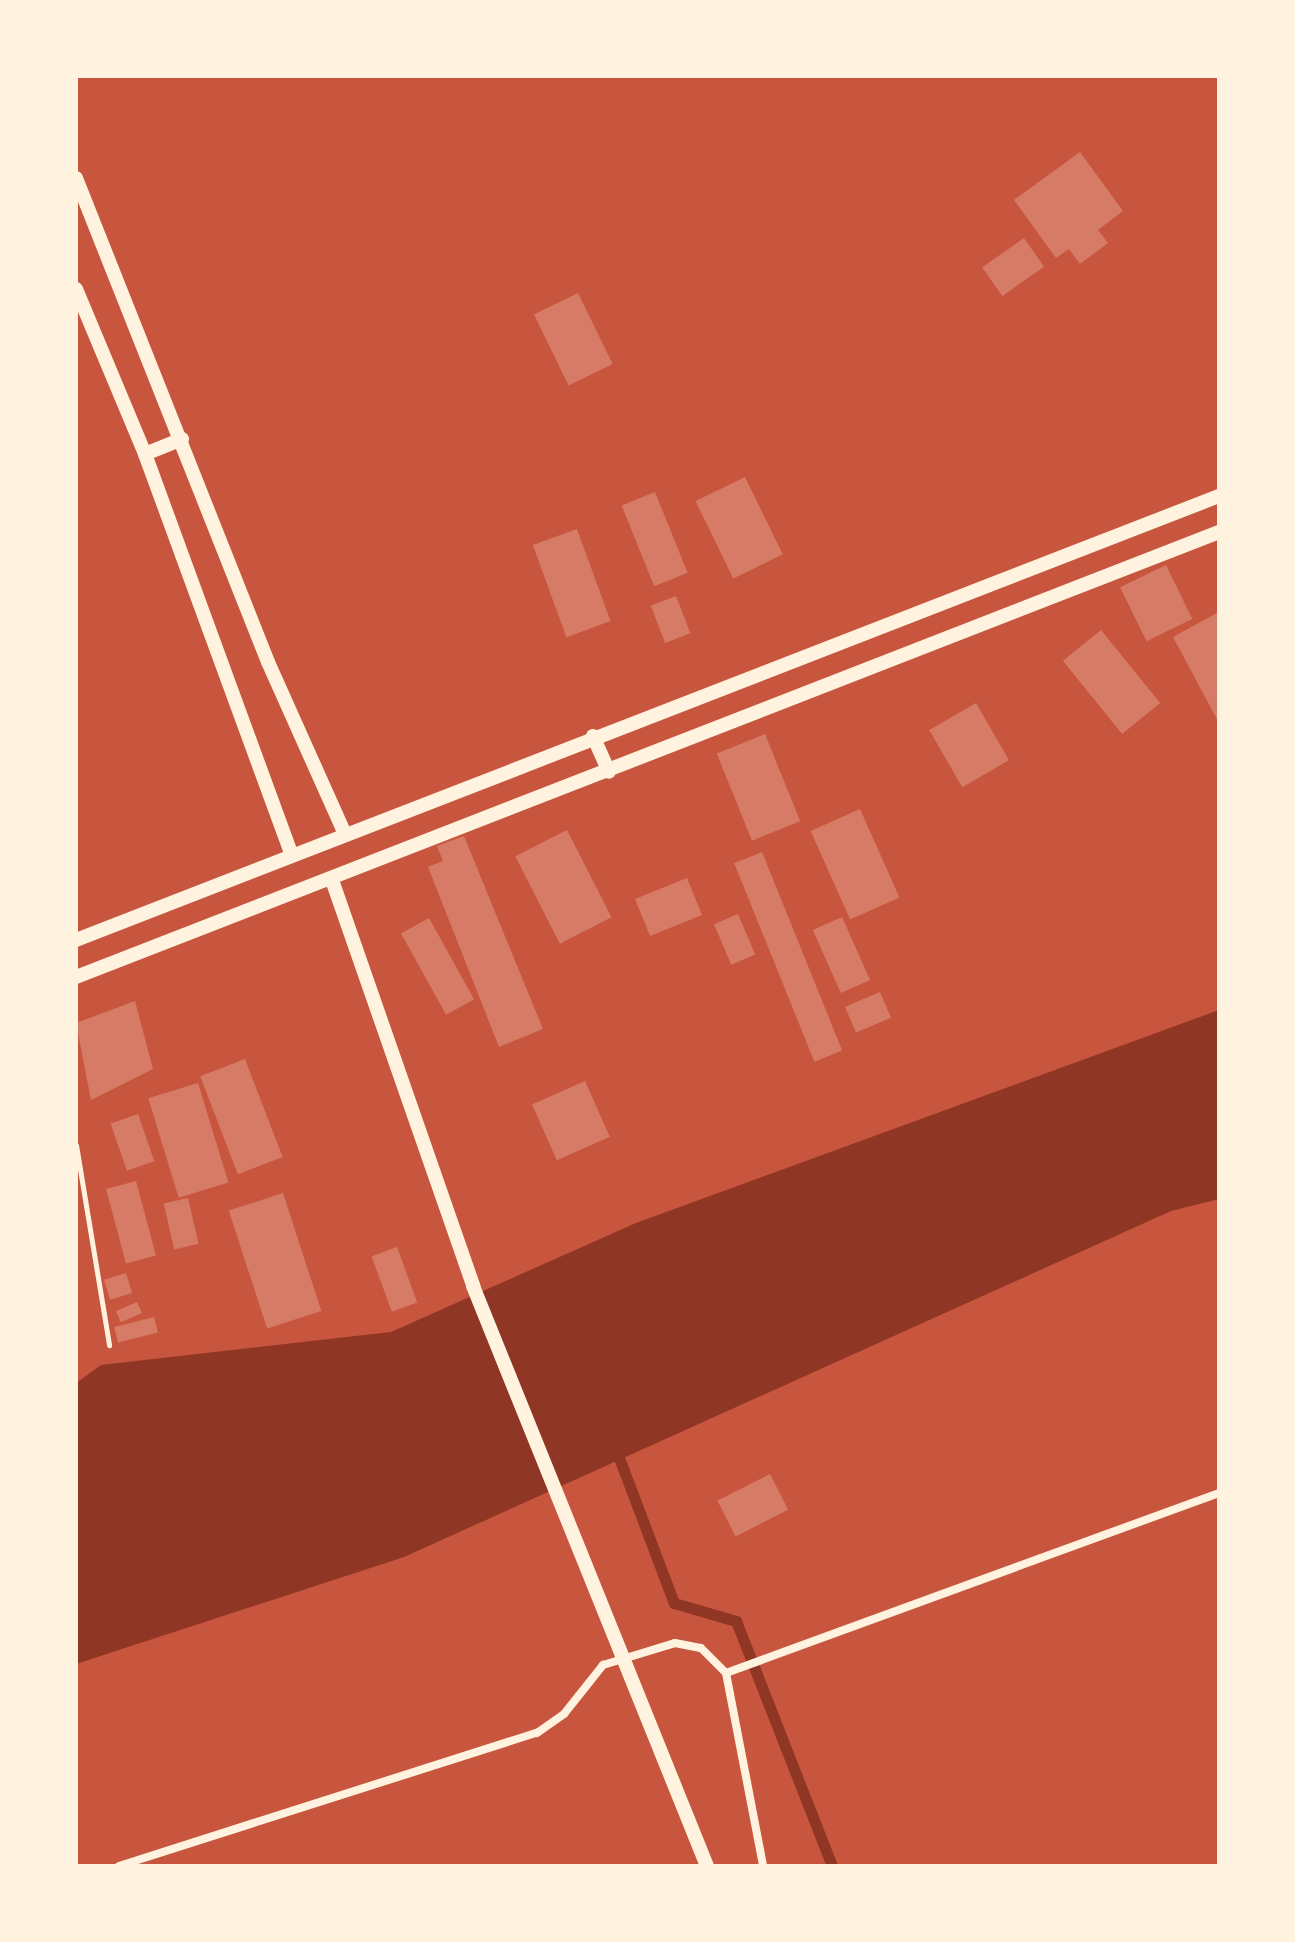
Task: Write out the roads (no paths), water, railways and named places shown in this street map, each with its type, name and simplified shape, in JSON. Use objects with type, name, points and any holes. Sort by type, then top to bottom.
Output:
[{"type":"street","points":[[76,178],[268,662],[345,834]]},
{"type":"street","points":[[76,289],[145,454],[291,852]]},
{"type":"street","points":[[145,454],[182,439]]},
{"type":"street","points":[[76,940],[291,852],[345,834],[1219,496]]},
{"type":"street","points":[[76,977],[332,880],[1219,532]]},
{"type":"street","points":[[593,736],[609,772]]},
{"type":"street","points":[[332,880],[473,1286],[707,1866]]},
{"type":"street","points":[[726,1673],[1219,1493]]},
{"type":"street","points":[[119,1866],[537,1733],[564,1714],[591,1674],[632,1652],[687,1644],[726,1673],[763,1866]]},
{"type":"waterway","points":[[615,1447],[674,1603],[736,1621],[832,1866]]}]
